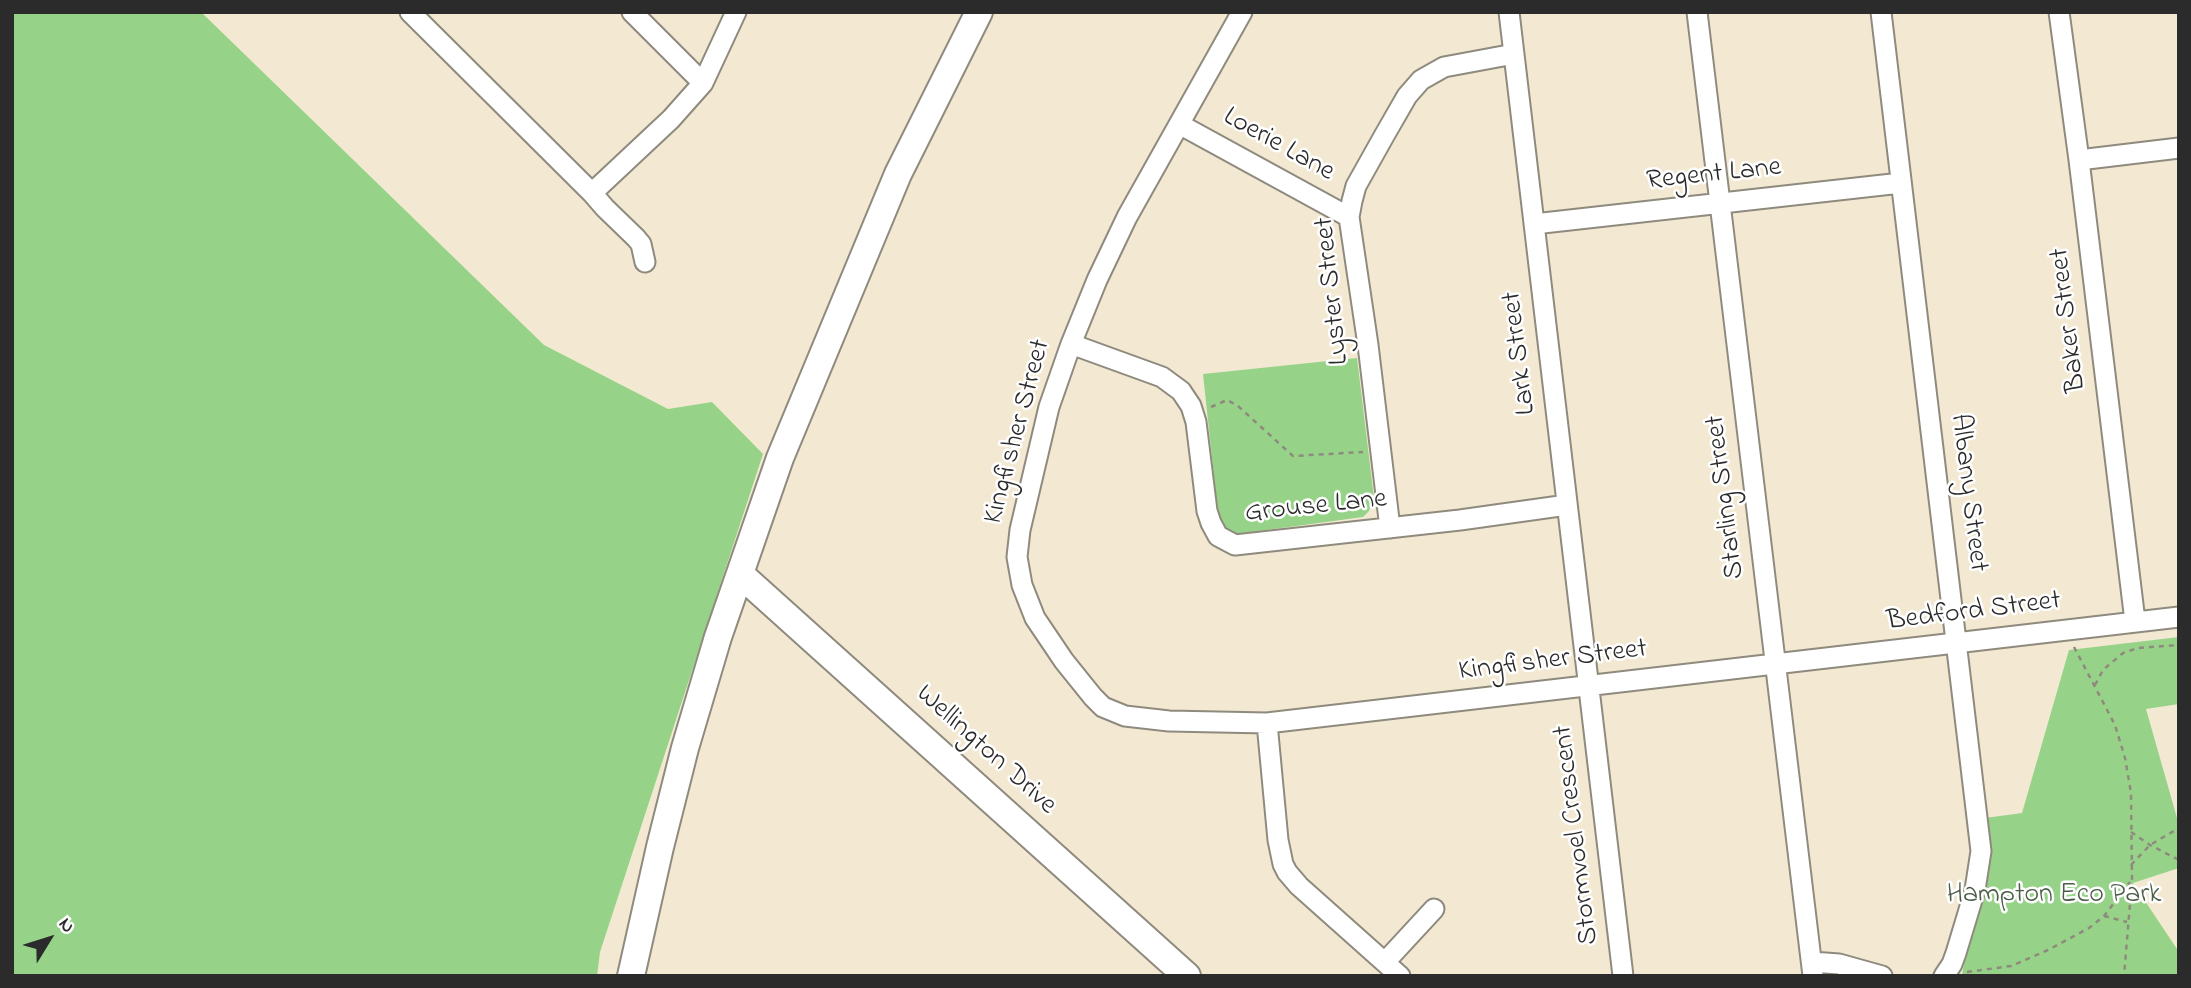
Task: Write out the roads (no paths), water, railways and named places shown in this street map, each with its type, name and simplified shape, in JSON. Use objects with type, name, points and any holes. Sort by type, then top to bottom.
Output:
[{"type":"main road","points":[[631,976],[685,748],[718,638],[780,458],[898,174],[979,12]]},
{"type":"main road","name":"Wellington Drive","points":[[740,573],[1187,976]]},
{"type":"street","points":[[410,12],[636,238],[641,244],[645,262]]},
{"type":"street","points":[[632,12],[703,83]]},
{"type":"street","points":[[592,193],[671,119],[703,83],[736,12]]},
{"type":"street","name":"Kingfisher Street","points":[[1242,12],[1127,217],[1097,279],[1049,407],[1020,530],[1017,557],[1022,585],[1035,618],[1093,697],[1112,712],[1125,716],[1169,721],[1267,723],[1776,664]]},
{"type":"street","name":"Lark Street","points":[[1509,12],[1589,687]]},
{"type":"street","name":"Starling Street","points":[[1697,12],[1812,969]]},
{"type":"street","name":"Albany Street","points":[[1881,12],[1958,643],[1980,850],[1975,890],[1956,953],[1945,974]]},
{"type":"street","name":"Baker Street","points":[[2059,12],[2135,621]]},
{"type":"street","name":"Lyster Street","points":[[1390,528],[1359,276],[1349,217],[1356,186],[1407,96],[1421,80],[1444,67],[1514,54]]},
{"type":"street","name":"Loerie Lane","points":[[1179,124],[1349,217]]},
{"type":"street","points":[[2079,160],[2179,148]]},
{"type":"street","name":"Regent Lane","points":[[1534,224],[1901,183]]},
{"type":"street","name":"Grouse Lane","points":[[1071,344],[1162,377],[1181,391],[1191,406],[1196,422],[1207,511],[1211,523],[1219,536],[1235,545],[1567,505]]},
{"type":"street","name":"Bedford Street","points":[[1776,664],[2179,617]]},
{"type":"street","name":"Stormvoel Crescent","points":[[1589,687],[1623,976]]},
{"type":"street","points":[[1267,723],[1278,840],[1283,864],[1299,886],[1400,976]]},
{"type":"street","points":[[1385,962],[1434,909]]},
{"type":"street","points":[[1812,969],[1839,964],[1882,976]]},
{"type":"park label","name":"Hampton Eco Park","points":[[2054,896]]}]
